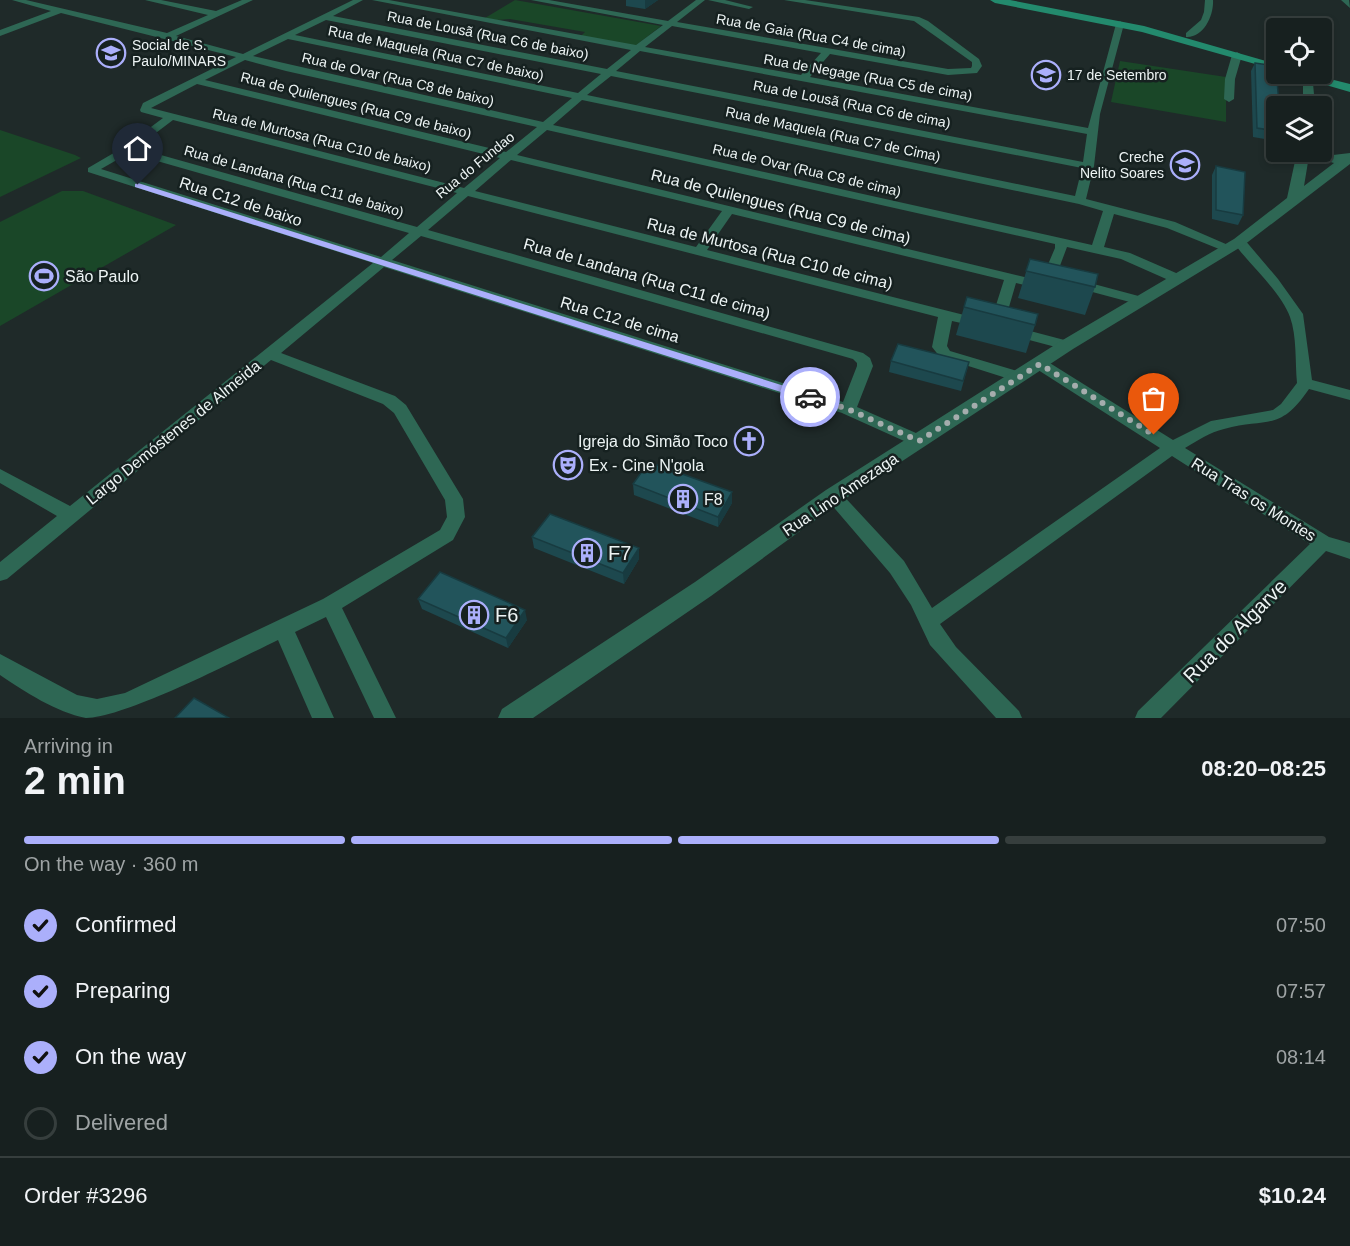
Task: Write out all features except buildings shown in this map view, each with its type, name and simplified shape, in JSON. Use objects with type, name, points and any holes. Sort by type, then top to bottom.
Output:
[{"type":"main road","points":[[995,0],[1144,29],[1266,64]]},
{"type":"main road","points":[[1027,0],[1122,19],[1266,57]]},
{"type":"main road","points":[[1332,76],[1350,81]]},
{"type":"main road","points":[[1332,83],[1350,88]]},
{"type":"street","name":"Rua de Ovar (Rua C8 de baixo)","points":[[16,0],[246,57],[546,126]]},
{"type":"street","points":[[149,0],[216,14]]},
{"type":"street","points":[[168,36],[249,0]]},
{"type":"street","points":[[197,81],[359,0]]},
{"type":"street","name":"Rua de Negage (Rua C5 de cima)","points":[[376,0],[1093,132]]},
{"type":"street","name":"Rua de Gaia (Rua C4 de cima)","points":[[535,0],[948,72],[974,70],[977,66],[975,61],[925,23],[898,15],[788,0]]},
{"type":"street","name":"Rua do Fundao","points":[[270,354],[638,48],[701,0]]},
{"type":"street","points":[[712,0],[749,6]]},
{"type":"street","points":[[1188,35],[1204,23],[1210,11],[1209,0]]},
{"type":"street","points":[[1345,0],[1350,6]]},
{"type":"street","points":[[0,33],[61,10]]},
{"type":"street","name":"Rua de Lousã (Rua C6 de baixo)","points":[[326,17],[609,72]]},
{"type":"street","points":[[1080,201],[1088,166],[1095,114],[1120,24]]},
{"type":"street","name":"Rua de Maquela (Rua C7 de baixo)","points":[[286,36],[580,97]]},
{"type":"street","points":[[803,79],[827,52]]},
{"type":"street","points":[[1229,99],[1230,79],[1237,55]]},
{"type":"street","name":"Rua de Lousã (Rua C6 de cima)","points":[[609,72],[1088,166]]},
{"type":"street","name":"Rua de Murtosa (Rua C10 de baixo)","points":[[197,81],[144,108],[171,117],[465,192]]},
{"type":"street","name":"Rua de Quilengues (Rua C9 de baixo)","points":[[197,81],[507,158]]},
{"type":"street","name":"Rua de Maquela (Rua C7 de Cima)","points":[[580,97],[1080,201],[1172,225],[1234,245]]},
{"type":"street","points":[[128,149],[171,117]]},
{"type":"street","name":"Rua de Ovar (Rua C8 de cima)","points":[[546,126],[1060,246],[1125,256],[1178,279]]},
{"type":"street","name":"Rua C12 de baixo","points":[[128,149],[92,170],[381,262]]},
{"type":"street","name":"Rua de Landana (Rua C11 de baixo)","points":[[128,149],[418,232]]},
{"type":"street","points":[[1332,159],[1350,157]]},
{"type":"street","name":"Rua Lino Amezaga","points":[[517,717],[703,590],[833,496],[1067,345],[1234,245],[1350,157]]},
{"type":"street","name":"Rua de Quilengues (Rua C9 de cima)","points":[[507,158],[1011,279],[1049,281],[1141,301]]},
{"type":"street","points":[[1294,199],[1301,162]]},
{"type":"street","name":"Rua de Murtosa (Rua C10 de cima)","points":[[465,192],[1067,345]]},
{"type":"street","points":[[1097,250],[1110,208]]},
{"type":"street","points":[[698,253],[729,210]]},
{"type":"street","name":"Rua de Landana (Rua C11 de cima)","points":[[418,232],[858,356],[864,361],[865,366],[848,409]]},
{"type":"street","points":[[929,621],[1173,447],[1223,423],[1276,416],[1285,411],[1305,383],[1296,314],[1273,282],[1234,245]]},
{"type":"street","points":[[1049,281],[1060,246]]},
{"type":"street","name":"Rua C12 de cima","points":[[381,262],[848,409],[919,441]]},
{"type":"street","points":[[996,327],[1011,279]]},
{"type":"street","points":[[946,315],[939,347],[945,354],[1019,377]]},
{"type":"street","name":"Largo Demóstenes de Almeida","points":[[0,573],[270,354],[400,409],[457,508],[453,526],[447,535],[330,605],[151,692],[121,704],[89,714],[0,663]]},
{"type":"street","name":"Rua Tras os Montes","points":[[1040,364],[1323,543],[1350,551]]},
{"type":"street","points":[[1305,383],[1350,394]]},
{"type":"street","points":[[1,477],[70,515]]},
{"type":"street","points":[[833,496],[897,567],[914,592],[937,639],[949,654],[1011,718]]},
{"type":"street","name":"Rua do Algarve","points":[[1146,718],[1323,543]]},
{"type":"street","points":[[330,605],[385,718]]},
{"type":"street","points":[[283,627],[323,718]]},
{"type":"green space","points":[[515,0],[661,26],[635,46],[581,36],[585,32],[510,19],[485,18]]},
{"type":"green space","points":[[1120,61],[1226,77],[1226,122],[1111,102]]},
{"type":"green space","points":[[0,130],[75,155],[81,158],[0,197]]},
{"type":"green space","name":"São Paulo","points":[[62,191],[83,191],[176,225],[0,326],[0,222]]},
{"type":"way so far","points":[[810,397],[848,409],[919,441],[1040,364],[1154,435]]},
{"type":"place","name":"Social de S. Paulo/MINARS","points":[[111,53]]},
{"type":"place","name":"17 de Setembro","points":[[1046,75]]},
{"type":"place","name":"Creche Nelito Soares","points":[[1185,165]]},
{"type":"place","name":"São Paulo","points":[[44,276]]},
{"type":"place","name":"Igreja do Simão Toco","points":[[749,441]]},
{"type":"place","name":"Ex - Cine N'gola","points":[[568,465]]},
{"type":"place","name":"F8","points":[[683,499]]},
{"type":"place","name":"F7","points":[[587,553]]},
{"type":"place","name":"F6","points":[[474,615]]},
{"type":"route","points":[[138,185],[810,397]]}]
